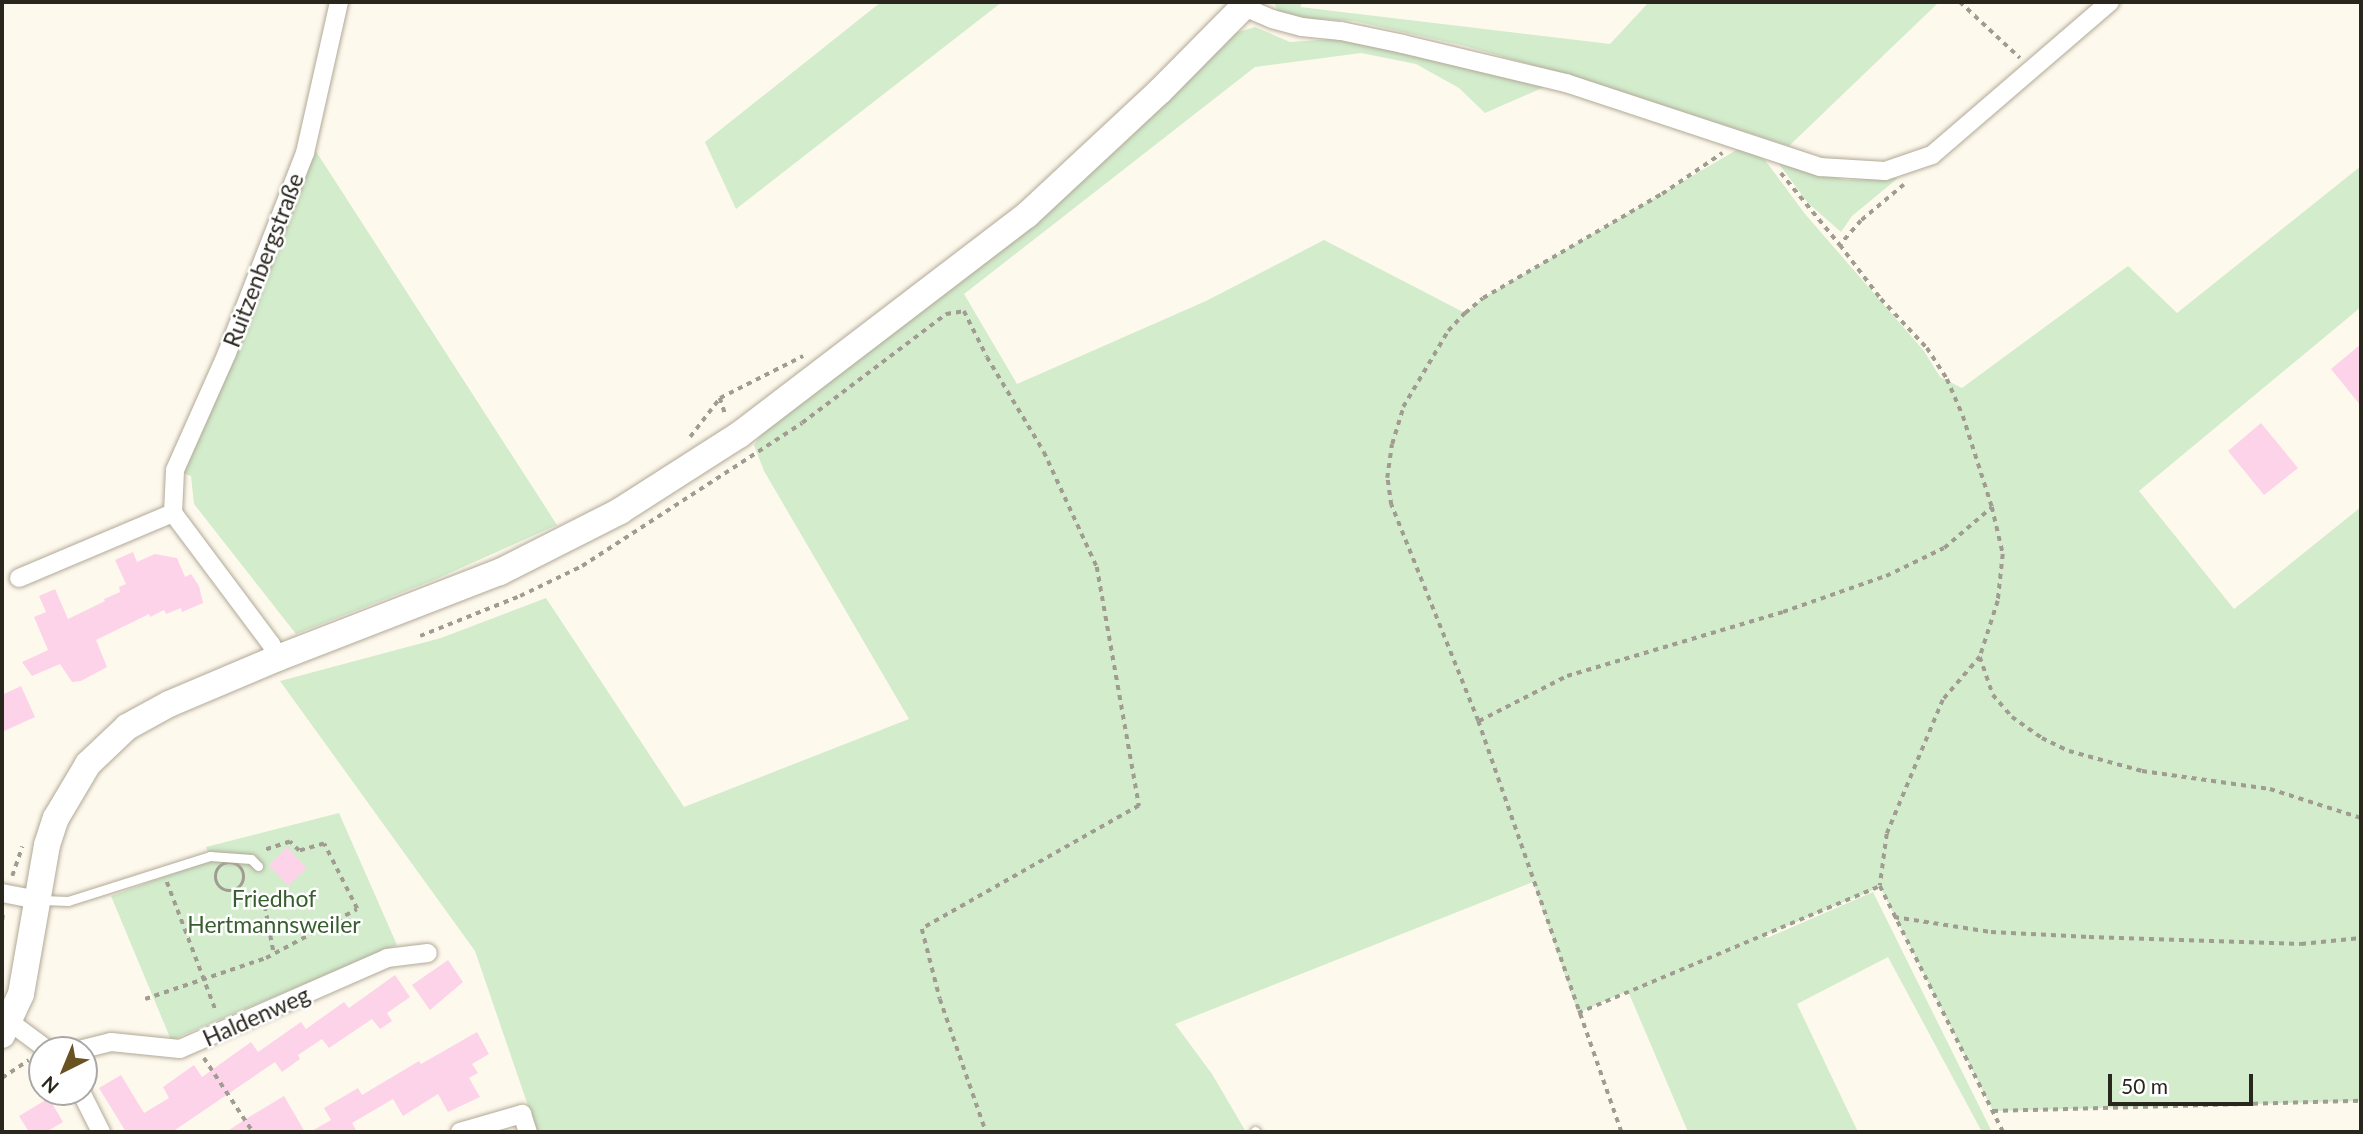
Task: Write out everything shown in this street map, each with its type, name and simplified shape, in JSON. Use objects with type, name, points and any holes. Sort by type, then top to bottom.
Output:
[{"type":"street","name":"Ruitzenbergstraße","points":[[173,513],[175,470],[227,354],[305,153],[339,2]]},
{"type":"street","points":[[28,1045],[6,1029],[21,994],[47,845],[56,818],[88,764],[127,727],[169,704],[278,658],[500,572],[620,511],[739,435],[1027,215],[1160,91],[1246,4],[1272,19],[1301,27],[1341,31],[1403,44],[1566,83],[1820,167],[1885,171],[1933,155],[2110,2]]},
{"type":"street","points":[[19,578],[173,513],[271,644],[278,658]]},
{"type":"street","points":[[4,893],[37,900]]},
{"type":"street","name":"Haldenweg","points":[[98,1045],[111,1042],[180,1049],[387,958],[428,953]]},
{"type":"street","points":[[88,1106],[101,1132]]},
{"type":"street","points":[[460,1132],[522,1114],[528,1132]]},
{"type":"lane","points":[[37,900],[68,901],[210,856],[254,863]]},
{"type":"path","points":[[1960,2],[2032,69]]},
{"type":"path","points":[[1621,1132],[1478,721],[1391,505],[1387,478],[1392,444],[1403,407],[1448,331],[1474,305],[1703,168],[1734,140]]},
{"type":"path","points":[[1760,149],[1881,299],[1927,348],[1947,379],[1963,416],[1992,507],[2003,554],[1998,601],[1980,657],[1943,700],[1886,834],[1880,886],[2003,1132]]},
{"type":"path","points":[[1840,245],[1861,220],[1904,184]]},
{"type":"path","points":[[421,636],[520,596],[582,566],[782,437],[946,314],[964,311],[987,357],[1044,452],[1097,568],[1139,806],[922,929],[940,999],[986,1132]]},
{"type":"path","points":[[687,441],[705,422],[720,398],[810,352]]},
{"type":"path","points":[[1478,721],[1567,676],[1783,612],[1886,576],[1944,548],[1992,507]]},
{"type":"path","points":[[1980,657],[1993,695],[2012,717],[2069,751],[2142,771],[2270,789],[2361,818]]},
{"type":"path","points":[[2,920],[4,893],[26,836]]},
{"type":"path","points":[[145,999],[274,954],[357,909],[324,844],[299,851],[290,842],[268,848],[254,863]]},
{"type":"path","points":[[229,864],[241,868],[244,876],[239,888],[231,891],[222,888],[217,876],[220,868],[229,864]]},
{"type":"path","points":[[163,871],[216,1011]]},
{"type":"path","points":[[1578,1013],[1880,886]]},
{"type":"path","points":[[265,906],[274,954]]},
{"type":"path","points":[[1894,917],[1992,932],[2089,937],[2301,944],[2361,938]]},
{"type":"path","points":[[2,1077],[28,1060]]},
{"type":"path","points":[[209,1065],[253,1132]]},
{"type":"path","points":[[2,1071],[7,1074]]},
{"type":"path","points":[[1993,1111],[2361,1101]]},
{"type":"green space","points":[[881,2],[1002,2],[736,209],[705,142]]},
{"type":"green space","points":[[1274,2],[1303,2],[1300,7],[1610,44],[1649,2],[1939,2],[1789,146],[1575,77],[1465,46],[1354,21],[1293,18],[1278,12]]},
{"type":"green space","points":[[1255,27],[1290,42],[1350,38],[1549,85],[1485,113],[1459,88],[1416,64],[1361,53],[1255,67],[964,294],[1017,384],[1206,301],[1324,240],[1465,313],[1483,298],[1740,148],[1765,160],[1805,214],[1924,351],[1940,377],[1962,388],[2128,266],[2177,313],[2361,166],[2361,307],[2139,491],[2234,609],[2361,507],[2361,1101],[1993,1111],[1880,887],[1765,935],[1767,938],[1873,892],[1992,1132],[1982,1132],[1888,957],[1797,1004],[1858,1132],[1688,1132],[1628,991],[1578,1013],[1533,882],[1175,1024],[1212,1074],[1246,1132],[537,1132],[475,951],[280,681],[441,638],[546,598],[684,807],[909,719],[764,471],[754,445],[771,420],[952,286],[1118,149],[1235,33]]},
{"type":"green space","points":[[308,139],[557,525],[434,580],[296,634],[194,504],[191,476],[175,470]]},
{"type":"green space","points":[[1779,164],[1846,180],[1898,178],[1852,216],[1841,232],[1808,203]]},
{"type":"green space","name":"Friedhof Hertmannsweiler","points":[[339,813],[397,945],[171,1040],[111,896],[211,860],[206,847]]},
{"type":"building","points":[[2361,344],[2361,406],[2331,369]]},
{"type":"building","points":[[2261,423],[2298,468],[2264,495],[2228,451]]},
{"type":"building","points":[[133,552],[137,562],[155,554],[177,558],[185,577],[191,574],[199,586],[203,603],[182,612],[181,608],[166,614],[164,610],[150,617],[149,614],[96,640],[107,667],[81,681],[72,682],[60,664],[32,676],[22,662],[48,650],[34,617],[46,612],[39,596],[55,589],[68,619],[120,592],[119,587],[126,584],[115,560]]},
{"type":"building","points":[[21,686],[35,717],[2,732],[2,695]]},
{"type":"building","points":[[287,847],[307,868],[288,886],[269,865]]},
{"type":"building","points":[[448,960],[463,982],[430,1010],[412,985]]},
{"type":"building","points":[[395,975],[410,997],[387,1013],[392,1021],[380,1029],[372,1019],[329,1048],[322,1039],[298,1055],[300,1059],[282,1072],[275,1062],[172,1132],[126,1132],[99,1088],[121,1075],[144,1113],[169,1098],[163,1087],[194,1065],[202,1077],[251,1042],[258,1052],[301,1022],[306,1029],[344,1002],[349,1008]]},
{"type":"building","points":[[477,1032],[489,1054],[472,1064],[478,1073],[469,1078],[480,1097],[448,1112],[438,1094],[403,1116],[393,1099],[352,1123],[357,1132],[310,1132],[331,1120],[324,1108],[358,1088],[362,1095],[419,1061],[421,1064]]},
{"type":"building","points":[[284,1096],[305,1132],[226,1132],[249,1117]]},
{"type":"building","points":[[36,1106],[54,1106],[63,1122],[46,1132],[29,1132],[19,1116]]}]
